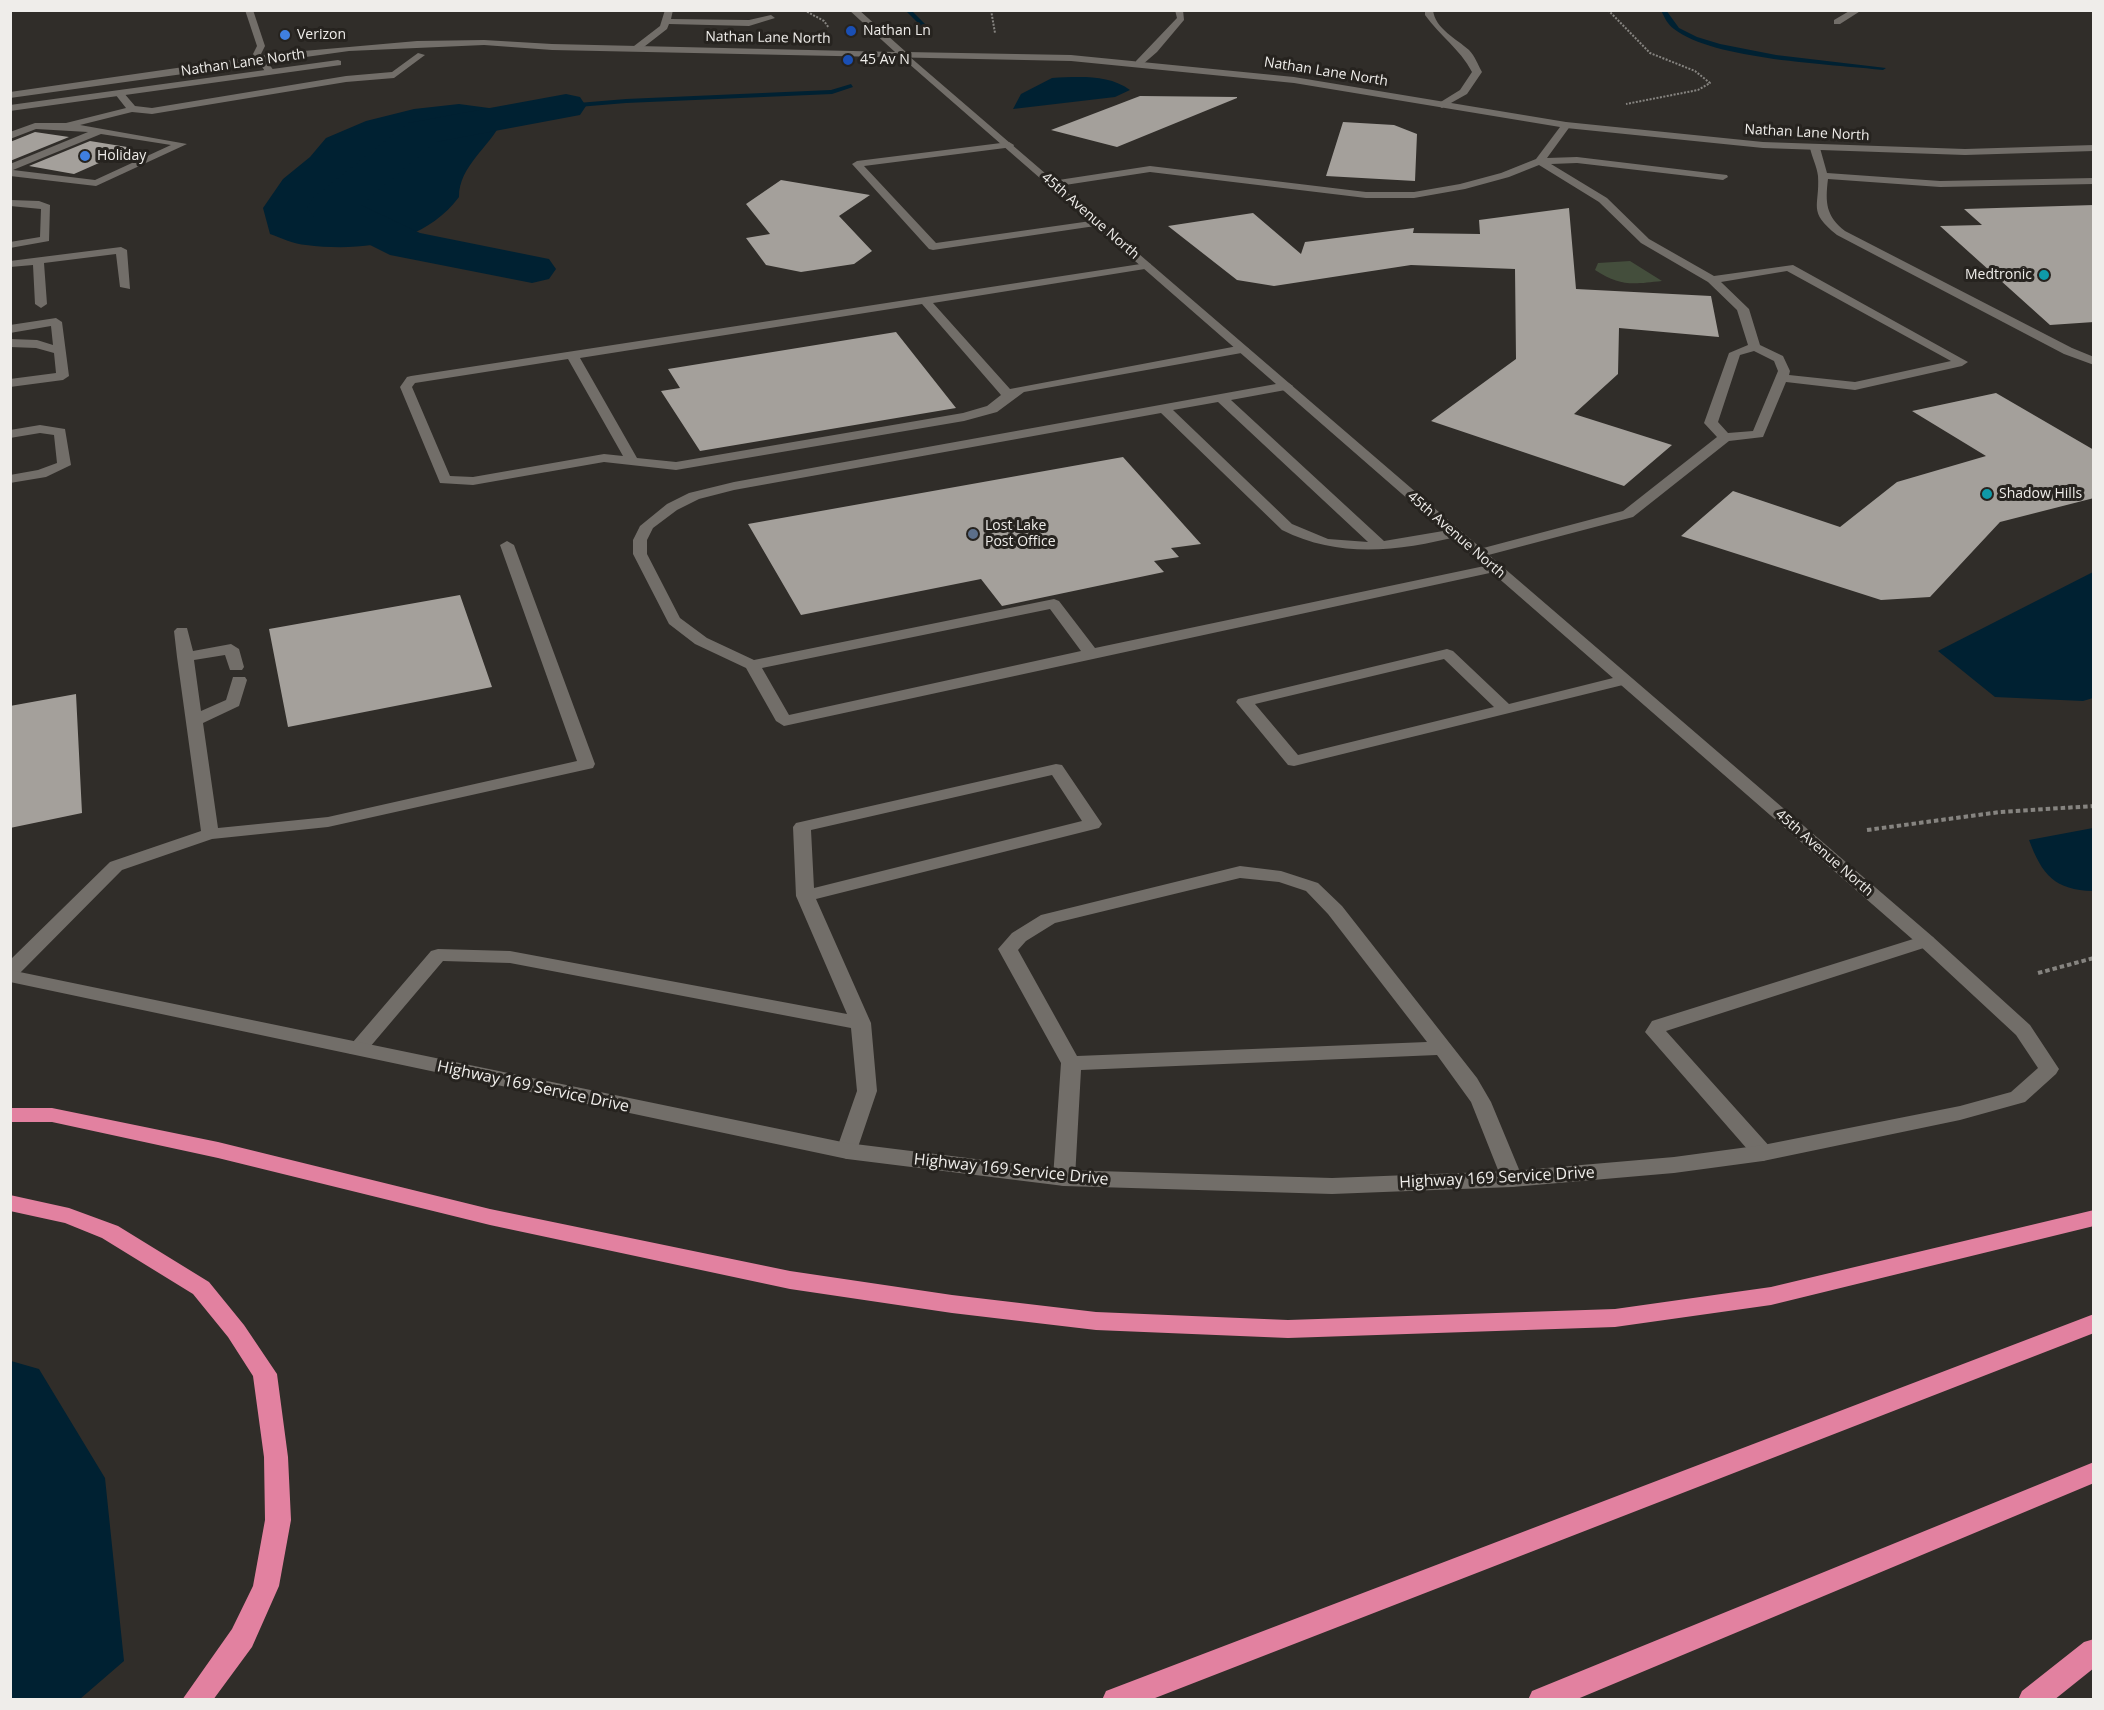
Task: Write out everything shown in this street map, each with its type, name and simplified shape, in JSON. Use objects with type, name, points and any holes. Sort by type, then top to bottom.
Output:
[{"type":"highway","points":[[10,1115],[52,1115],[74,1119],[218,1150],[490,1217],[790,1280],[952,1304],[1096,1321],[1288,1329],[1615,1318],[1771,1296],[2094,1218]]},
{"type":"highway","points":[[10,1203],[69,1216],[110,1232],[201,1288],[236,1331],[265,1374],[276,1457],[278,1520],[266,1586],[242,1638],[196,1700]]},
{"type":"highway","points":[[1116,1700],[2094,1323]]},
{"type":"highway","points":[[1542,1700],[2094,1472]]},
{"type":"highway","points":[[2032,1700],[2094,1651]]},
{"type":"street","points":[[249,10],[261,46],[257,54],[270,72]]},
{"type":"street","points":[[637,48],[664,27],[669,10]]},
{"type":"street","name":"45th Avenue North","points":[[853,10],[1477,554],[1926,941],[2023,1029],[2049,1069]]},
{"type":"street","points":[[1139,63],[1168,36],[1181,18],[1179,10]]},
{"type":"street","points":[[1429,10],[1429,15],[1444,35],[1467,53],[1477,72],[1472,84],[1461,95],[1442,105]]},
{"type":"street","points":[[1837,22],[1858,10]]},
{"type":"street","points":[[666,21],[749,23],[771,18]]},
{"type":"street","name":"Nathan Lane North","points":[[10,95],[262,60],[427,44],[508,42],[552,47]]},
{"type":"street","name":"Nathan Lane North","points":[[399,56],[552,47],[1071,58],[1294,80],[1566,125],[1815,148],[1965,152],[2094,148]]},
{"type":"street","points":[[66,126],[132,108],[152,111],[346,80],[394,75],[422,55]]},
{"type":"street","name":"Nathan Lane North","points":[[10,108],[348,62]]},
{"type":"street","points":[[10,89],[110,82]]},
{"type":"street","points":[[120,94],[132,108]]},
{"type":"street","points":[[1540,161],[1566,125]]},
{"type":"street","points":[[10,136],[35,126],[66,126],[182,144],[96,183],[10,173]]},
{"type":"street","points":[[10,168],[100,131]]},
{"type":"street","points":[[1009,145],[857,164],[933,247],[1098,223]]},
{"type":"street","points":[[1815,148],[1823,176],[1820,208],[1826,222],[1841,233],[2068,351],[2094,361]]},
{"type":"street","points":[[1052,184],[1150,170],[1366,195],[1414,195],[1461,187],[1505,175],[1540,161],[1577,160],[1723,177]]},
{"type":"street","points":[[1540,161],[1602,200],[1646,241],[1712,280],[1743,309],[1755,347]]},
{"type":"street","points":[[1823,176],[1940,184],[2094,181]]},
{"type":"street","points":[[10,203],[39,204],[46,207],[45,239],[10,245]]},
{"type":"street","points":[[10,264],[121,250],[126,287]]},
{"type":"street","points":[[38,261],[41,304]]},
{"type":"street","points":[[1147,266],[411,380],[406,387],[445,480],[473,481],[604,458],[676,466],[964,417],[999,406],[1008,395],[1020,389],[1243,349]]},
{"type":"street","points":[[1712,280],[1789,267],[1962,362],[1856,386],[1781,378]]},
{"type":"street","points":[[925,301],[1008,395]]},
{"type":"street","points":[[10,328],[56,322],[63,376],[10,383]]},
{"type":"street","points":[[10,343],[37,344],[60,351]]},
{"type":"street","points":[[1477,554],[1628,514],[1725,437],[1758,434],[1784,371],[1779,359],[1755,347],[1735,353],[1711,423],[1725,437]]},
{"type":"street","points":[[572,355],[632,460]]},
{"type":"street","points":[[1287,386],[734,486],[694,496],[672,507],[647,526],[640,540],[640,554],[674,621],[701,641],[752,665],[784,721],[1494,568]]},
{"type":"street","points":[[1221,398],[1381,546]]},
{"type":"street","points":[[1163,408],[1294,531],[1325,542],[1381,546],[1455,533]]},
{"type":"street","points":[[10,434],[40,429],[60,432],[64,465],[41,474],[10,479]]},
{"type":"street","points":[[10,974],[116,866],[210,834],[328,822],[587,764],[507,545]]},
{"type":"street","points":[[752,665],[1054,604],[1091,654]]},
{"type":"street","points":[[182,631],[210,834]]},
{"type":"street","points":[[185,657],[231,649],[238,674],[233,703],[194,721]]},
{"type":"street","points":[[1505,709],[1447,654],[1244,702],[1294,761],[1625,680]]},
{"type":"street","points":[[805,896],[1093,824],[1056,769],[802,827],[805,896],[861,1023],[867,1091],[847,1151]]},
{"type":"street","points":[[1064,1178],[1071,1063],[1008,950],[1019,937],[1048,919],[1240,872],[1281,877],[1312,887],[1335,910],[1443,1048],[1481,1102],[1512,1179]]},
{"type":"street","points":[[1763,1152],[1655,1032],[1659,1026],[1926,941]]},
{"type":"street","points":[[357,1049],[438,955],[510,957],[861,1023]]},
{"type":"street","name":"Highway 169 Service Drive","points":[[10,974],[847,1151],[1064,1178],[1332,1186],[1512,1179],[1674,1165],[1763,1152],[1960,1113],[2018,1097],[2049,1069]]},
{"type":"street","points":[[1071,1063],[1443,1048]]},
{"type":"path","points":[[991,10],[997,37]]},
{"type":"path","points":[[1608,10],[1650,53],[1695,71],[1710,82],[1698,90],[1627,103],[1617,108]]},
{"type":"path","points":[[1867,830],[2000,812],[2094,806]]},
{"type":"path","points":[[2038,974],[2094,958]]},
{"type":"green space","points":[[1630,261],[1662,281],[1620,282],[1595,270],[1598,263]]},
{"type":"water","points":[[1052,78],[1103,79],[1130,90],[1115,97],[1013,109],[1021,94]]},
{"type":"water","points":[[459,104],[489,108],[502,121],[469,166],[460,186],[459,197],[445,213],[428,225],[410,235],[390,241],[348,247],[301,244],[270,234],[263,208],[283,179],[310,157],[326,138],[366,121],[414,109]]},
{"type":"water","points":[[2093,572],[2093,698],[2083,701],[1995,697],[1938,651]]},
{"type":"water","points":[[2093,828],[2093,891],[2069,888],[2059,884],[2039,863],[2029,840]]},
{"type":"water","points":[[11,1361],[39,1369],[105,1478],[124,1661],[80,1699],[11,1699]]},
{"type":"building","points":[[1140,96],[1237,98],[1117,147],[1051,130]]},
{"type":"building","points":[[1343,122],[1394,125],[1417,134],[1415,181],[1326,176]]},
{"type":"building","name":"Holiday","points":[[35,132],[69,137],[10,161],[10,142]]},
{"type":"building","name":"Holiday","points":[[90,141],[133,148],[74,174],[29,166]]},
{"type":"building","points":[[781,180],[870,195],[839,216],[872,251],[854,264],[801,272],[766,265],[746,238],[770,234],[746,204]]},
{"type":"building","name":"Medtronic","points":[[2094,205],[2094,322],[2050,325],[1940,226],[1982,225],[1964,209]]},
{"type":"building","points":[[1569,208],[1576,289],[1711,296],[1719,337],[1619,328],[1618,374],[1574,414],[1672,445],[1624,486],[1431,421],[1516,359],[1515,269],[1411,265],[1274,286],[1237,280],[1168,226],[1253,213],[1301,254],[1305,242],[1414,228],[1413,233],[1480,234],[1479,220]]},
{"type":"building","points":[[896,332],[956,408],[700,451],[661,391],[680,388],[668,369]]},
{"type":"building","name":"Shadow Hills","points":[[1996,393],[2094,450],[2094,498],[2000,522],[1930,597],[1881,600],[1681,536],[1733,491],[1840,527],[1897,482],[1986,456],[1912,411]]},
{"type":"building","name":"Lost Lake Post Office","points":[[1123,457],[1201,544],[1171,548],[1179,557],[1154,561],[1164,572],[1002,606],[981,579],[801,615],[748,524]]},
{"type":"building","points":[[460,595],[492,687],[288,727],[269,629]]},
{"type":"building","points":[[76,694],[82,813],[10,828],[10,706]]},
{"type":"waterway","points":[[907,10],[926,28]]},
{"type":"waterway","points":[[1663,10],[1677,29],[1719,46],[1746,52],[1883,68]]},
{"type":"waterway","points":[[566,106],[626,101],[832,92],[851,86]]},
{"type":"waterway","points":[[532,269],[407,245],[330,207],[423,132],[566,106]]},
{"type":"place","name":"Nathan Ln","points":[[851,31]]},
{"type":"place","name":"Verizon","points":[[285,35]]},
{"type":"place","name":"45 Av N","points":[[848,60]]},
{"type":"place","name":"Holiday","points":[[85,156]]},
{"type":"place","name":"Medtronic","points":[[2044,275]]},
{"type":"place","name":"Shadow Hills","points":[[1987,494]]},
{"type":"place","name":"Lost Lake Post Office","points":[[973,534]]}]
